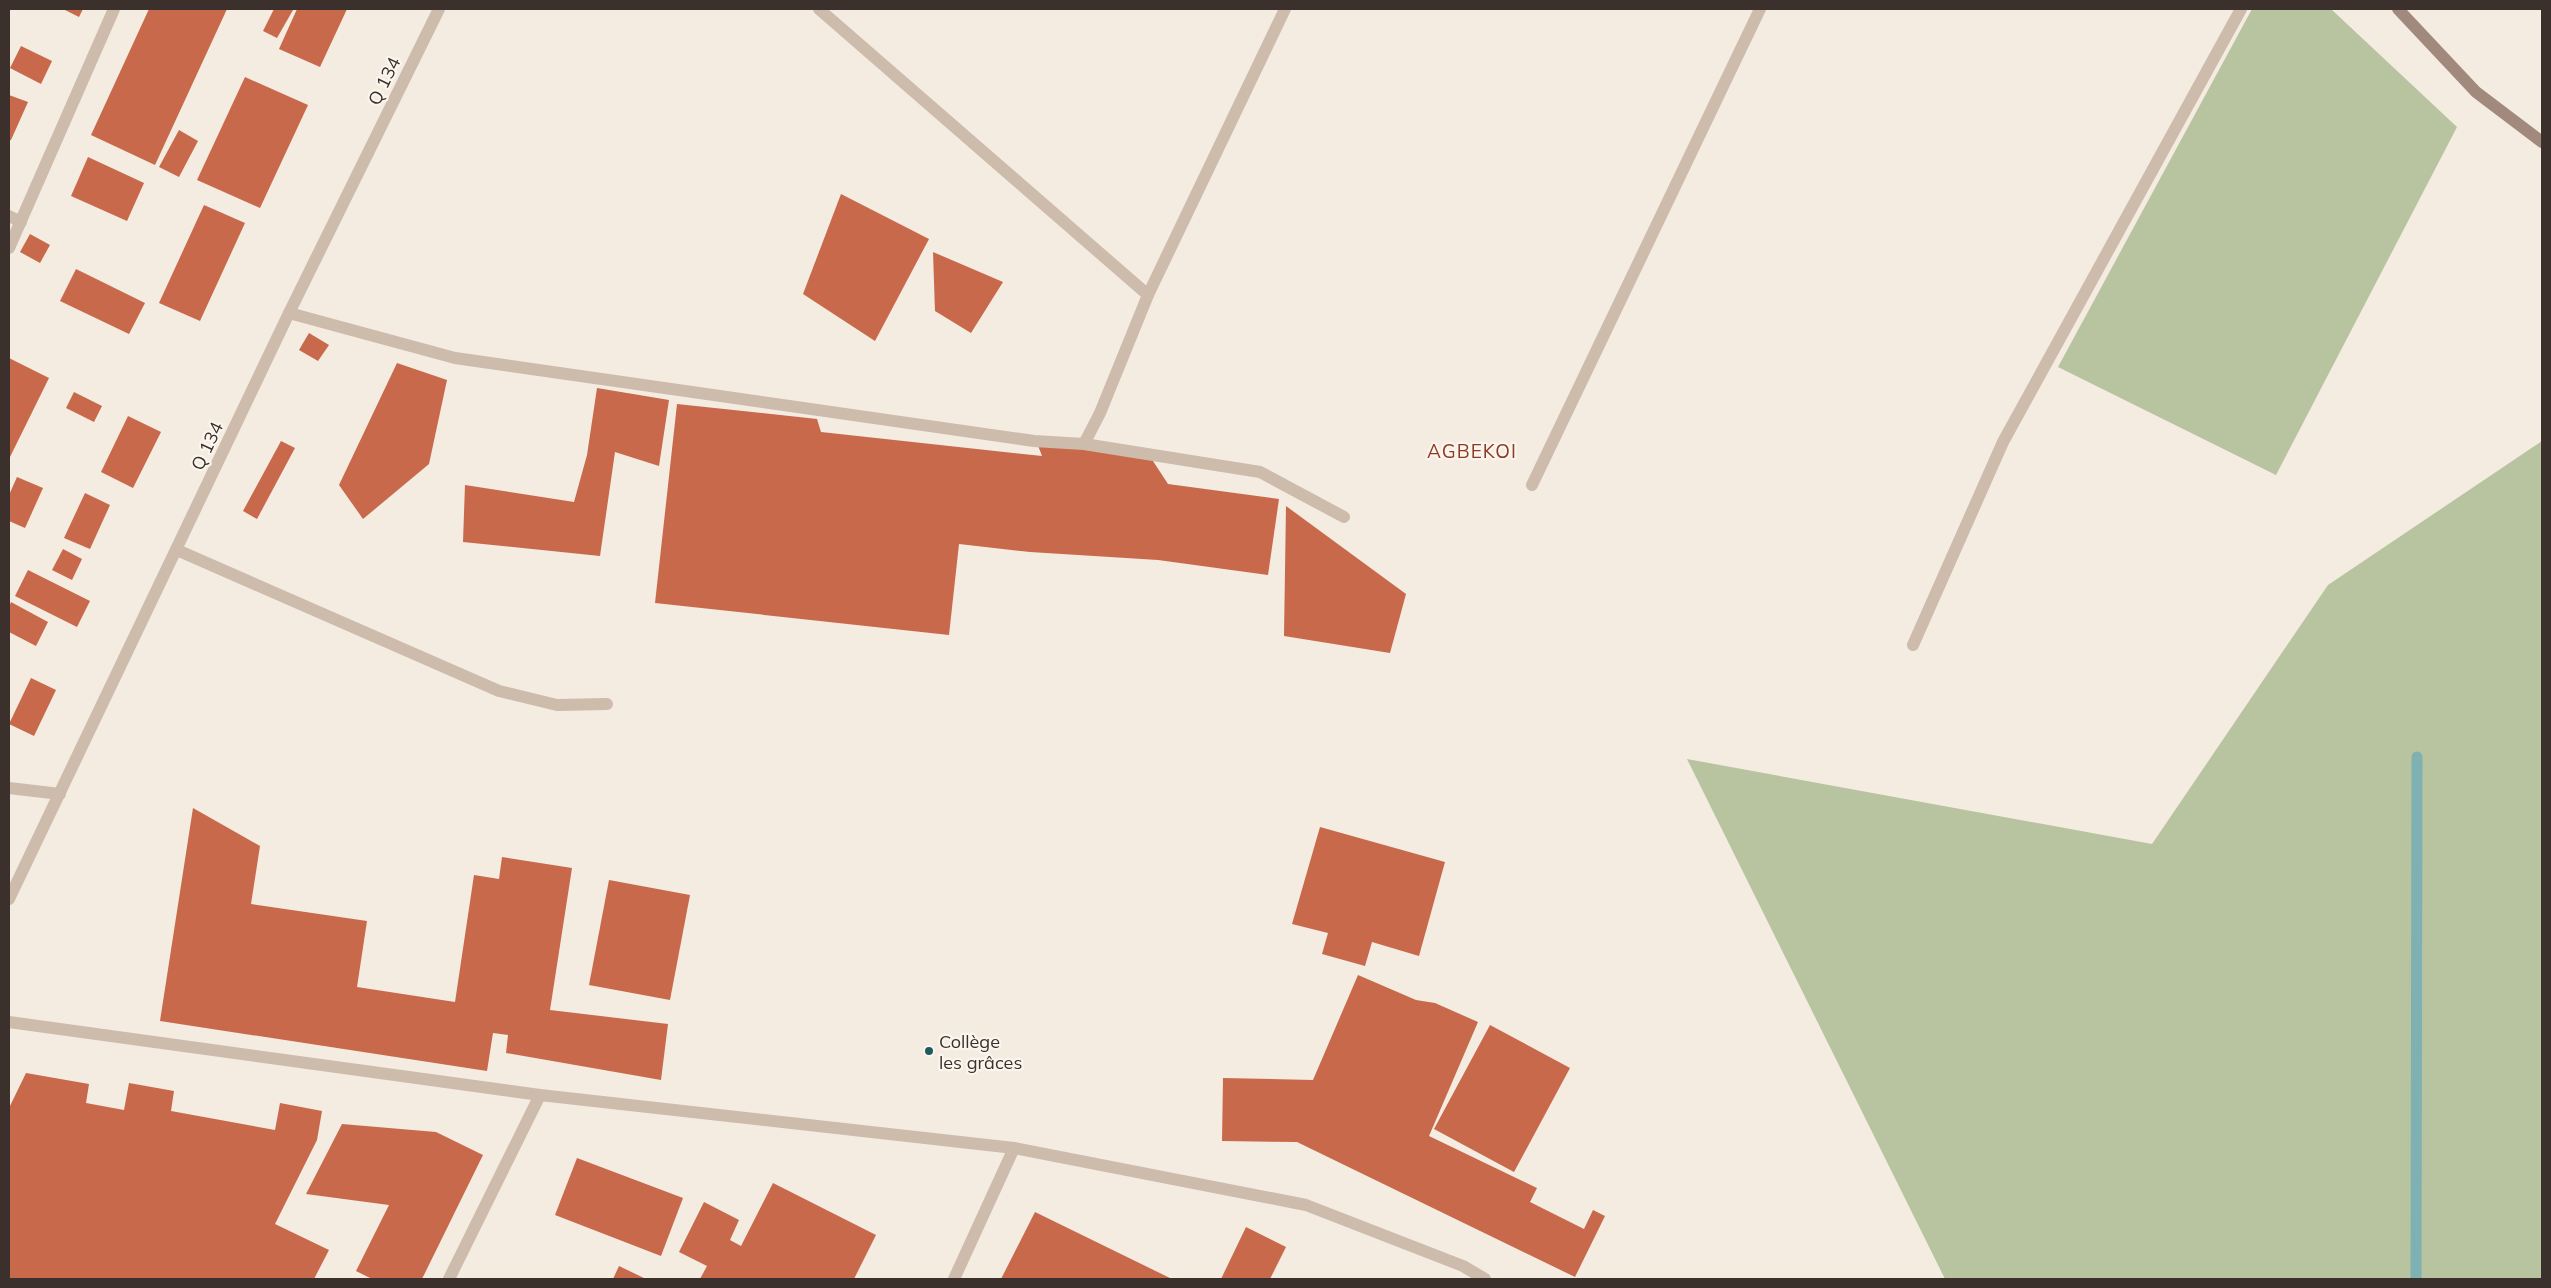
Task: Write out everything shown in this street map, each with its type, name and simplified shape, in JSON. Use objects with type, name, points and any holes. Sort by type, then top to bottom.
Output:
[{"type":"street","points":[[9,248],[114,9]]},
{"type":"street","name":"Q 134","points":[[9,899],[178,550],[289,313],[439,9]]},
{"type":"street","points":[[819,9],[1148,295]]},
{"type":"street","points":[[1084,444],[1100,414],[1148,295],[1285,9]]},
{"type":"street","points":[[1532,485],[1760,9]]},
{"type":"street","points":[[1913,645],[2003,442],[2241,9]]},
{"type":"street","points":[[2398,9],[2476,92],[2542,142]]},
{"type":"street","points":[[9,216],[21,222]]},
{"type":"street","points":[[289,313],[455,358],[1034,441],[1084,444],[1260,472],[1344,517]]},
{"type":"street","points":[[178,550],[499,691],[557,705],[607,704]]},
{"type":"street","points":[[9,788],[60,794]]},
{"type":"street","points":[[9,1022],[540,1095],[1014,1148],[1306,1204],[1463,1266],[1485,1279]]},
{"type":"street","points":[[449,1279],[540,1095]]},
{"type":"street","points":[[954,1279],[1014,1148]]},
{"type":"green space","points":[[2252,9],[2331,9],[2457,127],[2276,475],[2058,367]]},
{"type":"green space","points":[[2542,441],[2542,1279],[1945,1279],[1687,759],[2152,844],[2328,585]]},
{"type":"building","points":[[63,9],[83,9],[79,17]]},
{"type":"building","points":[[149,9],[227,9],[155,165],[91,135]]},
{"type":"building","points":[[274,9],[293,10],[277,38],[263,31]]},
{"type":"building","points":[[297,9],[347,9],[320,67],[279,49]]},
{"type":"building","points":[[21,46],[52,61],[41,84],[10,68]]},
{"type":"building","points":[[245,77],[308,105],[260,208],[197,180]]},
{"type":"building","points":[[9,95],[28,102],[11,140],[9,140]]},
{"type":"building","points":[[179,130],[198,141],[179,177],[159,167]]},
{"type":"building","points":[[88,157],[144,183],[127,221],[71,196]]},
{"type":"building","points":[[841,194],[929,239],[875,341],[803,294]]},
{"type":"building","points":[[204,205],[245,223],[200,321],[159,303]]},
{"type":"building","points":[[30,234],[50,245],[40,263],[20,252]]},
{"type":"building","points":[[933,252],[1003,282],[971,333],[935,311]]},
{"type":"building","points":[[76,269],[145,303],[129,334],[60,301]]},
{"type":"building","points":[[309,333],[329,345],[318,361],[299,350]]},
{"type":"building","points":[[9,358],[49,378],[9,459]]},
{"type":"building","points":[[397,363],[447,380],[429,464],[363,519],[339,485]]},
{"type":"building","points":[[597,388],[669,400],[659,466],[615,452],[600,556],[463,542],[465,485],[574,502],[587,455]]},
{"type":"building","points":[[74,392],[102,406],[94,422],[66,408]]},
{"type":"building","points":[[677,404],[817,419],[821,432],[1042,456],[1037,443],[1151,458],[1168,484],[1279,499],[1268,575],[1158,560],[1030,552],[959,544],[949,635],[655,603]]},
{"type":"building","points":[[128,416],[161,432],[133,488],[101,472]]},
{"type":"building","points":[[281,441],[295,448],[257,519],[243,511]]},
{"type":"building","points":[[17,477],[43,488],[25,528],[9,521],[9,495]]},
{"type":"building","points":[[85,493],[110,505],[90,549],[64,538]]},
{"type":"building","points":[[1286,506],[1406,594],[1390,653],[1284,636]]},
{"type":"building","points":[[63,549],[82,559],[72,580],[52,570]]},
{"type":"building","points":[[28,570],[90,601],[77,627],[15,596]]},
{"type":"building","points":[[11,602],[48,622],[36,646],[9,632],[9,607]]},
{"type":"building","points":[[31,678],[56,690],[34,736],[9,724]]},
{"type":"building","points":[[193,808],[260,846],[251,904],[367,921],[357,987],[455,1002],[474,875],[499,879],[502,857],[572,868],[550,1010],[668,1024],[661,1080],[506,1053],[508,1035],[493,1033],[487,1071],[160,1021]]},
{"type":"building","points":[[1320,827],[1445,862],[1419,956],[1372,942],[1365,966],[1322,954],[1328,933],[1292,924]]},
{"type":"building","points":[[609,880],[690,895],[670,1000],[589,985]]},
{"type":"building","points":[[1358,975],[1416,1000],[1435,1003],[1478,1022],[1429,1136],[1537,1188],[1530,1202],[1584,1229],[1593,1210],[1605,1216],[1575,1277],[1297,1142],[1222,1141],[1223,1078],[1313,1080]]},
{"type":"building","points":[[1490,1025],[1570,1068],[1514,1172],[1434,1129]]},
{"type":"building","points":[[26,1073],[89,1084],[86,1103],[124,1110],[129,1083],[174,1091],[171,1111],[275,1130],[280,1103],[322,1111],[317,1140],[275,1224],[329,1250],[314,1279],[9,1279],[9,1108]]},
{"type":"building","points":[[342,1124],[436,1132],[483,1155],[422,1279],[372,1279],[356,1271],[389,1205],[306,1194]]},
{"type":"building","points":[[577,1158],[683,1198],[661,1256],[555,1215]]},
{"type":"building","points":[[773,1183],[876,1235],[854,1279],[700,1279],[707,1266],[679,1252],[704,1202],[739,1220],[730,1240],[741,1246]]},
{"type":"building","points":[[1035,1212],[1172,1279],[1001,1279]]},
{"type":"building","points":[[1246,1227],[1286,1247],[1270,1279],[1221,1279]]},
{"type":"building","points":[[619,1266],[646,1279],[613,1279]]},
{"type":"waterway","points":[[2416,1279],[2417,757]]},
{"type":"place","name":"Collège les grâces","points":[[929,1051]]},
{"type":"district","name":"AGBEKOI","points":[[1472,451]]}]
